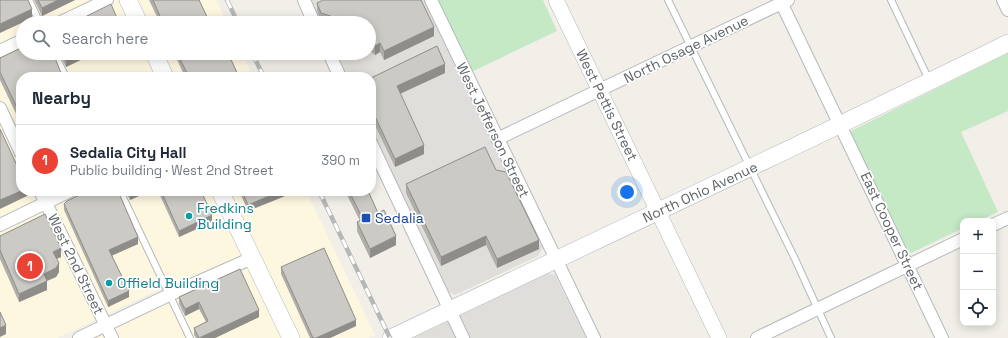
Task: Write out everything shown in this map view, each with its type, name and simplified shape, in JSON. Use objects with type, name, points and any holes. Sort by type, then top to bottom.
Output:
[{"type":"main road","points":[[128,0],[136,16]]},
{"type":"main road","name":"North Ohio Avenue","points":[[391,338],[841,125],[1008,43]]},
{"type":"main road","points":[[157,60],[163,72]]},
{"type":"main road","points":[[222,196],[290,338]]},
{"type":"street","points":[[74,16],[107,0]]},
{"type":"street","points":[[304,0],[311,16]]},
{"type":"street","name":"West Jefferson Street","points":[[431,0],[594,338]]},
{"type":"street","name":"West Pettis Street","points":[[556,0],[720,338]]},
{"type":"street","points":[[1003,0],[1008,10]]},
{"type":"street","name":"North Osage Avenue","points":[[497,139],[783,1]]},
{"type":"street","name":"East Cooper Street","points":[[783,1],[942,338]]},
{"type":"street","points":[[0,51],[16,43]]},
{"type":"street","points":[[332,60],[338,72]]},
{"type":"street","points":[[0,108],[16,142]]},
{"type":"street","points":[[376,154],[463,338]]},
{"type":"street","name":"West 2nd Street","points":[[42,196],[112,338]]},
{"type":"street","points":[[0,225],[59,196]]},
{"type":"street","points":[[996,224],[1008,218]]},
{"type":"street","points":[[757,338],[960,240]]},
{"type":"street","points":[[79,338],[169,295],[252,258]]},
{"type":"lane","points":[[29,0],[37,16]]},
{"type":"lane","points":[[668,0],[751,168],[831,338]]},
{"type":"lane","points":[[891,0],[929,82]]},
{"type":"lane","points":[[58,60],[64,72]]},
{"type":"lane","points":[[122,196],[190,338]]},
{"type":"shaded area","points":[[0,0],[216,0],[224,16],[16,16],[16,60],[245,60],[251,72],[16,72],[16,196],[308,196],[375,335],[368,338],[95,338],[168,303],[162,288],[57,338],[0,338]]},
{"type":"shaded area","points":[[310,0],[425,0],[543,247],[538,256],[455,295],[448,291],[376,140],[376,72],[344,72],[338,60],[376,60],[376,16],[318,16]]},
{"type":"shaded area","points":[[547,273],[555,275],[586,338],[408,338]]},
{"type":"green space","points":[[438,0],[543,0],[557,31],[471,72]]},
{"type":"green space","points":[[1008,53],[1008,111],[961,132],[998,212],[985,218],[960,218],[960,229],[911,253],[906,250],[851,136],[851,131]]},
{"type":"building","points":[[0,0],[28,0],[32,9],[0,24]]},
{"type":"building","points":[[38,0],[58,0],[42,8]]},
{"type":"building","points":[[153,0],[199,0],[207,16],[160,16]]},
{"type":"building","points":[[323,0],[421,0],[434,27],[384,51],[380,43],[376,45],[376,16],[330,16],[321,13],[317,3]]},
{"type":"building","points":[[111,4],[116,16],[87,16]]},
{"type":"building","points":[[437,46],[445,64],[397,86],[424,145],[395,159],[376,119],[376,76]]},
{"type":"building","points":[[16,50],[16,60],[56,60],[61,72],[16,72],[16,106],[0,72],[0,58]]},
{"type":"building","points":[[180,60],[231,60],[237,72],[186,72]]},
{"type":"building","points":[[0,129],[16,163],[16,193],[0,200]]},
{"type":"building","points":[[485,147],[496,170],[506,172],[539,240],[497,259],[486,236],[441,257],[406,184]]},
{"type":"building","points":[[78,196],[120,196],[138,237],[109,250],[129,291],[108,301],[64,204]]},
{"type":"building","name":"Fredkins Building","points":[[163,196],[203,196],[212,215],[179,231]]},
{"type":"building","points":[[244,196],[269,196],[248,205]]},
{"type":"building","points":[[352,196],[370,196],[378,213],[384,210],[396,236],[370,249],[357,222],[363,219]]},
{"type":"building","points":[[45,214],[61,248],[53,252],[59,263],[56,268],[44,274],[47,281],[19,294],[0,250],[0,236]]},
{"type":"building","points":[[324,248],[356,320],[313,338],[281,267]]},
{"type":"building","points":[[240,269],[259,310],[199,338],[194,328],[208,321],[199,302],[185,309],[179,297]]},
{"type":"building","points":[[0,312],[6,325],[0,328]]},
{"type":"railway","points":[[227,0],[235,16]]},
{"type":"railway","points":[[256,60],[262,72]]},
{"type":"railway","points":[[321,196],[390,338]]},
{"type":"place","name":"Fredkins Building","points":[[189,216]]},
{"type":"place","name":"Sedalia","points":[[366,218]]},
{"type":"place","name":"Sedalia City Hall","points":[[30,266]]},
{"type":"place","name":"Offield Building","points":[[109,283]]}]
